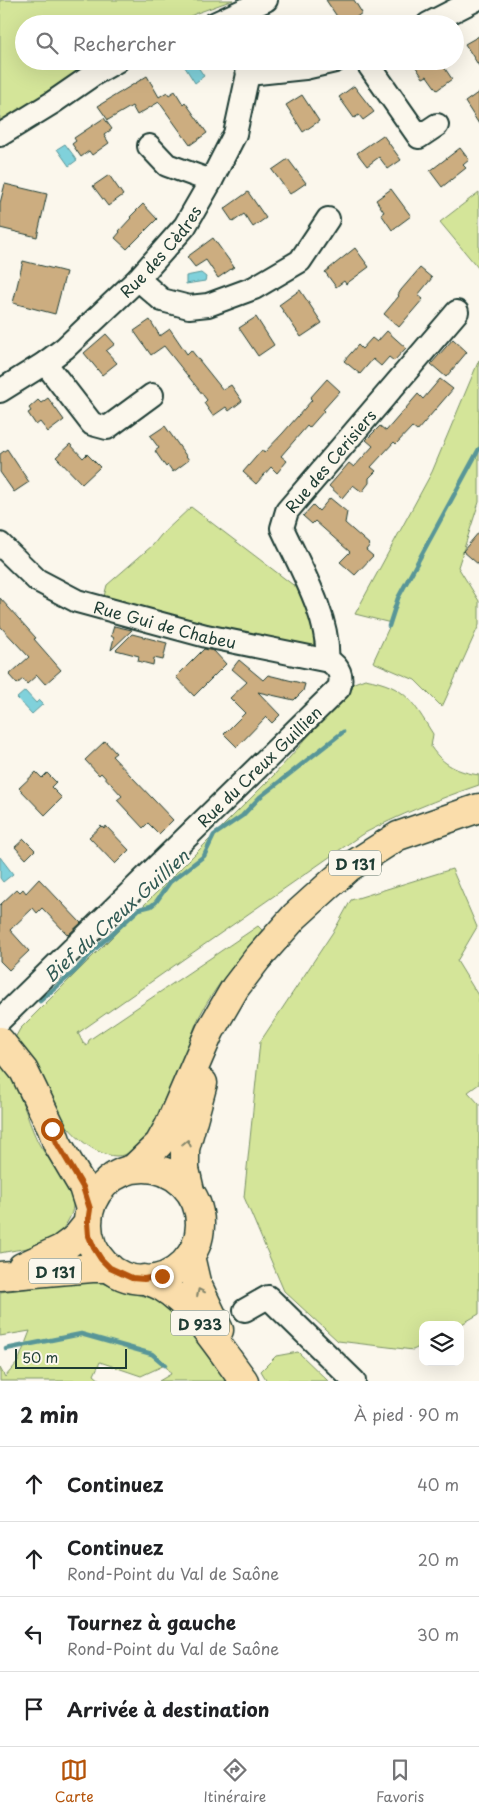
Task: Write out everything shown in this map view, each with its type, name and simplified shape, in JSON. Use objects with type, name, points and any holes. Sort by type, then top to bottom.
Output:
[{"type":"main road","name":"D 131","points":[[125,1172],[159,1144],[169,1126],[210,1031],[235,988],[257,959],[295,916],[348,868],[398,836],[479,808]]},
{"type":"main road","name":"D 131","points":[[190,1191],[185,1169],[186,1149],[209,1061],[237,996],[257,959]]},
{"type":"main road","points":[[0,1041],[24,1071],[57,1143],[83,1187],[89,1216],[89,1236],[101,1259],[110,1268],[132,1278],[144,1279],[162,1276],[178,1268],[190,1256],[198,1240],[200,1223],[198,1206],[190,1191],[179,1179],[165,1171],[149,1168],[125,1172],[102,1171],[84,1161],[52,1129]]},
{"type":"main road","points":[[89,1216],[96,1195],[105,1183],[125,1172]]},
{"type":"main road","name":"D 131","points":[[0,1275],[27,1266],[61,1249],[76,1238],[89,1216]]},
{"type":"main road","name":"D 933","points":[[190,1256],[196,1282],[222,1336],[248,1381]]},
{"type":"main road","name":"D 131","points":[[0,1275],[110,1268]]},
{"type":"main road","name":"D 933","points":[[144,1279],[162,1287],[192,1313],[244,1381]]},
{"type":"street","points":[[238,15],[266,0]]},
{"type":"street","points":[[446,15],[475,0]]},
{"type":"street","points":[[0,135],[101,70]]},
{"type":"street","name":"Rue des Cèdres","points":[[0,391],[65,348],[138,278],[185,226],[235,134],[246,70]]},
{"type":"street","points":[[372,70],[419,137],[437,125]]},
{"type":"street","points":[[149,146],[167,165],[211,181]]},
{"type":"street","points":[[138,278],[162,300],[189,307],[208,305],[254,288],[300,260],[328,219]]},
{"type":"street","name":"Rue des Cerisiers","points":[[333,668],[326,634],[312,594],[282,528],[287,511],[457,312]]},
{"type":"street","points":[[45,362],[92,424],[107,428],[152,395]]},
{"type":"street","name":"Rue Gui de Chabeu","points":[[0,544],[38,580],[77,601],[333,668]]},
{"type":"street","name":"Rue du Creux Guillien","points":[[0,1020],[339,688],[333,668]]},
{"type":"street","points":[[245,1310],[268,1297],[354,1381]]},
{"type":"green space","points":[[0,0],[233,0],[193,15],[15,15],[15,70],[89,70],[0,124]]},
{"type":"green space","points":[[479,192],[479,269],[440,222]]},
{"type":"green space","points":[[479,360],[479,502],[458,567],[479,601],[479,625],[442,707],[415,680],[373,662],[391,623],[355,614],[432,472]]},
{"type":"green space","points":[[191,507],[301,591],[316,631],[313,646],[308,650],[103,600],[107,585],[153,545]]},
{"type":"green space","points":[[365,679],[390,686],[407,697],[433,734],[431,747],[441,759],[452,767],[479,775],[479,785],[419,808],[361,835],[78,1033],[83,1043],[87,1046],[89,1040],[258,926],[262,930],[218,985],[199,1017],[190,1046],[147,1141],[133,1151],[120,1156],[107,1155],[90,1147],[74,1134],[57,1111],[36,1064],[15,1038],[20,1029],[275,774],[319,724],[319,718],[354,683]]},
{"type":"green space","points":[[452,869],[477,927],[457,961],[479,997],[479,1084],[468,1092],[479,1104],[479,1314],[464,1323],[464,1321],[419,1321],[419,1347],[413,1350],[338,1341],[284,1291],[244,1197],[260,1042],[335,929],[351,900]]},
{"type":"green space","points":[[0,1063],[13,1081],[38,1142],[69,1186],[73,1202],[69,1219],[56,1236],[40,1245],[0,1253]]},
{"type":"green space","points":[[96,1280],[124,1292],[154,1298],[173,1311],[228,1381],[159,1381],[171,1374],[165,1365],[141,1376],[100,1362],[94,1375],[101,1381],[0,1381],[0,1368],[5,1377],[18,1362],[30,1331],[0,1336],[0,1292]]},
{"type":"green space","points":[[298,1352],[328,1381],[267,1381],[261,1371],[276,1356]]},
{"type":"water","points":[[187,70],[200,70],[204,76],[195,83]]},
{"type":"water","points":[[65,144],[77,160],[69,166],[57,149]]},
{"type":"water","points":[[201,273],[206,277],[205,281],[186,284],[186,276]]},
{"type":"water","points":[[25,691],[36,703],[39,700],[43,704],[32,714],[17,698]]},
{"type":"water","points":[[0,857],[13,874],[3,882],[0,878]]},
{"type":"building","points":[[326,0],[354,0],[362,13],[359,15],[336,15]]},
{"type":"building","points":[[479,36],[479,66],[465,44]]},
{"type":"building","points":[[418,70],[446,70],[452,79],[437,90],[427,76],[423,78]]},
{"type":"building","points":[[147,76],[159,97],[167,92],[169,95],[175,91],[183,104],[185,102],[207,133],[190,145],[159,102],[137,115],[132,106],[108,120],[98,106]]},
{"type":"building","points":[[354,86],[374,112],[363,120],[359,115],[354,118],[339,97]]},
{"type":"building","points":[[479,92],[479,124],[465,102]]},
{"type":"building","points":[[302,95],[319,121],[303,132],[286,105]]},
{"type":"building","points":[[104,118],[112,129],[104,135],[109,143],[92,155],[89,151],[81,157],[72,144],[76,141],[74,138]]},
{"type":"building","points":[[383,135],[401,160],[388,169],[379,157],[367,166],[357,153]]},
{"type":"building","points":[[460,148],[469,160],[463,165],[466,168],[442,187],[430,171]]},
{"type":"building","points":[[288,159],[306,183],[290,194],[272,170]]},
{"type":"building","points":[[109,175],[123,195],[108,206],[93,186]]},
{"type":"building","points":[[5,184],[47,194],[37,237],[0,228],[0,203]]},
{"type":"building","points":[[391,189],[411,216],[392,230],[381,214],[384,212],[376,200]]},
{"type":"building","points":[[248,192],[266,218],[253,227],[244,214],[233,222],[224,209]]},
{"type":"building","points":[[143,204],[157,219],[127,249],[115,238],[130,217]]},
{"type":"building","points":[[213,238],[234,267],[218,278],[206,260],[195,267],[187,257]]},
{"type":"building","points":[[355,248],[369,267],[346,284],[344,281],[336,287],[325,272]]},
{"type":"building","points":[[23,261],[66,272],[55,314],[13,303]]},
{"type":"building","points":[[420,268],[432,278],[418,295],[423,299],[399,327],[384,314]]},
{"type":"building","points":[[300,290],[322,323],[301,337],[279,305]]},
{"type":"building","points":[[256,317],[274,345],[258,356],[239,328]]},
{"type":"building","points":[[150,320],[160,336],[170,329],[187,354],[191,350],[223,390],[231,385],[242,401],[229,411],[226,407],[213,416],[204,403],[207,400],[164,346],[151,355],[134,331]]},
{"type":"building","points":[[387,331],[406,348],[394,361],[389,357],[381,366],[373,359],[360,374],[344,361],[358,345],[362,349],[372,338],[377,342]]},
{"type":"building","points":[[106,334],[115,344],[106,351],[117,363],[102,375],[84,353]]},
{"type":"building","points":[[453,339],[467,352],[446,377],[431,364]]},
{"type":"building","points":[[327,379],[340,391],[309,428],[307,426],[281,456],[287,461],[277,473],[271,467],[256,484],[243,472],[262,450],[264,453],[283,433],[312,400],[310,398]]},
{"type":"building","points":[[440,379],[453,389],[417,431],[412,427],[396,444],[394,442],[371,467],[376,471],[369,478],[369,483],[362,492],[353,485],[342,498],[329,486],[349,463],[354,467],[373,446],[366,440],[380,426],[386,431],[418,394],[423,399]]},
{"type":"building","points":[[48,398],[64,420],[48,432],[40,422],[36,425],[28,413],[31,411],[29,408],[38,400],[41,403]]},
{"type":"building","points":[[165,426],[189,460],[173,472],[168,465],[166,467],[155,451],[159,448],[150,436]]},
{"type":"building","points":[[70,444],[83,458],[87,454],[100,467],[82,484],[56,457]]},
{"type":"building","points":[[7,449],[29,482],[14,492],[0,472],[0,454]]},
{"type":"building","points":[[330,498],[347,512],[345,523],[370,545],[366,550],[373,556],[355,575],[340,562],[350,552],[315,521],[312,524],[303,516],[313,505],[319,511]]},
{"type":"building","points":[[479,532],[479,565],[463,551]]},
{"type":"building","points":[[0,598],[36,638],[34,639],[61,670],[45,684],[37,675],[27,684],[23,679],[17,684],[9,675],[29,657],[0,626]]},
{"type":"building","points":[[114,626],[132,630],[111,650],[114,638],[111,636]]},
{"type":"building","points":[[132,634],[167,643],[163,660],[154,658],[153,665],[138,661],[139,656],[116,650]]},
{"type":"building","points":[[204,649],[214,651],[226,664],[194,696],[176,677]]},
{"type":"building","points":[[239,660],[263,680],[268,675],[305,684],[303,691],[294,700],[258,692],[280,715],[272,723],[266,717],[237,747],[224,734],[245,713],[230,698],[247,682],[232,669]]},
{"type":"building","points":[[105,741],[116,753],[112,756],[173,820],[159,834],[148,823],[143,828],[117,800],[122,796],[101,773],[99,775],[85,760]]},
{"type":"building","points":[[36,772],[42,778],[47,773],[56,782],[51,787],[62,798],[45,815],[19,788]]},
{"type":"building","points":[[101,826],[104,829],[106,826],[129,850],[115,864],[89,837]]},
{"type":"building","points":[[24,839],[35,850],[26,859],[15,847]]},
{"type":"building","points":[[39,879],[81,923],[68,935],[42,908],[37,913],[33,908],[10,930],[29,951],[9,970],[0,961],[0,905],[17,889],[20,892],[23,889],[26,893]]},
{"type":"waterway","name":"Bief du Creux Guillien","points":[[389,626],[398,598],[479,449]]},
{"type":"waterway","name":"Bief du Creux Guillien","points":[[40,1001],[75,971],[95,949],[139,909],[151,906],[156,902],[170,882],[204,856],[214,835],[242,816],[260,797],[343,732]]},
{"type":"waterway","points":[[6,1349],[81,1334],[152,1354],[165,1365]]},
{"type":"route","points":[[52,1129],[67,1162],[83,1187],[90,1209],[88,1222],[89,1236],[101,1259],[110,1268],[132,1278],[144,1279],[162,1276]]}]
